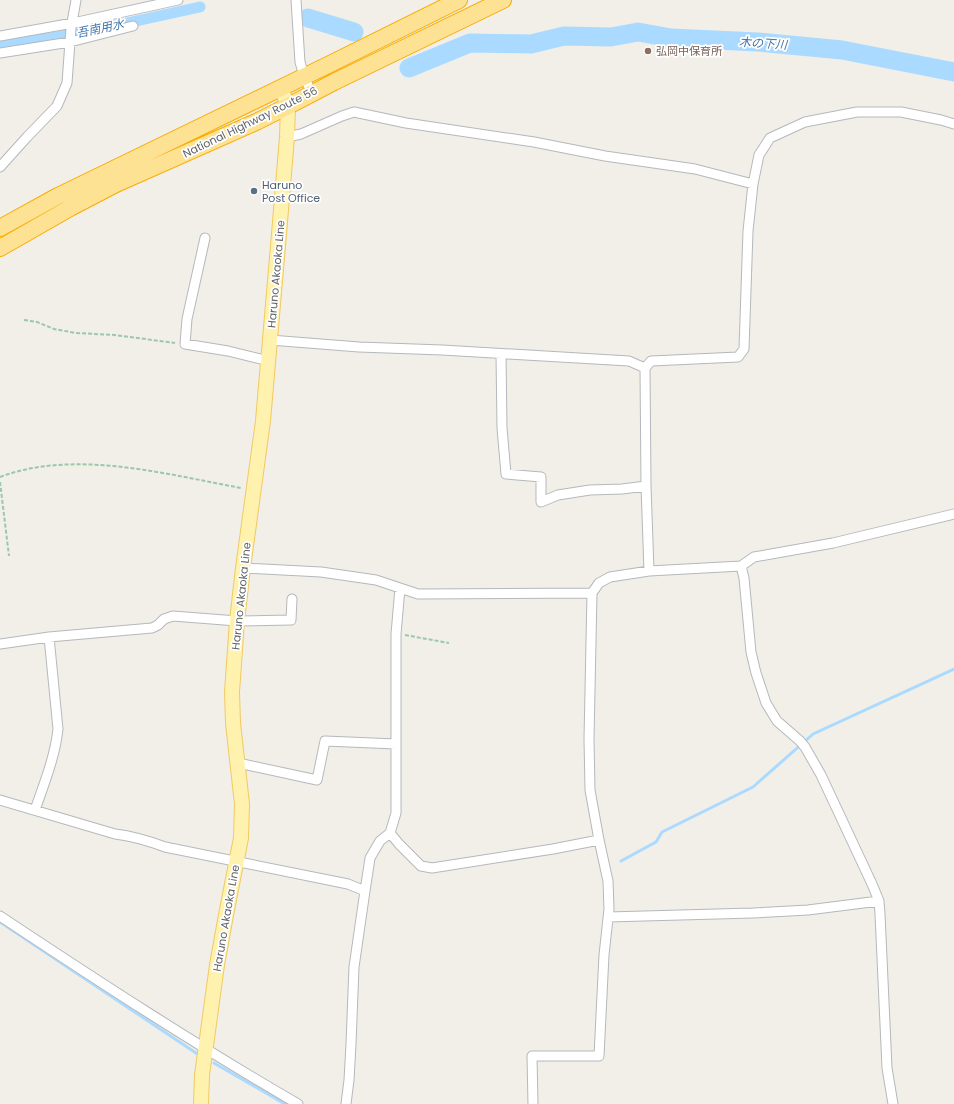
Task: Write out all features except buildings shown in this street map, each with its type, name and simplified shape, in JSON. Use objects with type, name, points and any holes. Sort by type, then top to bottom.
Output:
[{"type":"highway","name":"National Highway Route 56","points":[[0,228],[58,196],[459,0]]},
{"type":"highway","name":"National Highway Route 56","points":[[0,248],[116,184],[249,125],[503,0]]},
{"type":"main road","name":"Haruno Akaoka Line","points":[[202,1104],[202,1075],[217,965],[240,838],[242,804],[233,723],[232,692],[237,621],[263,421],[269,361],[287,137],[288,106],[281,88]]},
{"type":"street","points":[[0,167],[26,137],[57,106],[67,83],[70,40],[76,0]]},
{"type":"street","points":[[0,36],[72,25],[178,0]]},
{"type":"street","points":[[296,0],[300,62],[312,94]]},
{"type":"street","points":[[0,53],[133,26]]},
{"type":"street","points":[[287,137],[301,134],[354,112],[406,122],[534,142],[605,156],[695,169],[753,184]]},
{"type":"street","points":[[649,571],[646,486],[645,368],[651,361],[738,357],[744,349],[748,231],[753,184],[759,155],[770,138],[805,122],[857,112],[901,112],[954,124]]},
{"type":"street","points":[[205,238],[187,319],[185,344],[228,351],[269,361]]},
{"type":"street","points":[[270,340],[359,347],[442,350],[629,361],[645,368]]},
{"type":"street","points":[[501,354],[502,428],[506,474],[541,477],[541,502],[558,495],[590,490],[622,489],[646,486]]},
{"type":"street","points":[[533,1104],[532,1056],[599,1056],[604,955],[609,909],[608,881],[590,790],[588,739],[592,592],[599,583],[610,577],[649,571],[741,566],[754,557],[832,543],[954,514]]},
{"type":"street","points":[[741,566],[744,578],[751,652],[766,703],[777,721],[803,744],[821,775],[879,901],[887,1068],[893,1104]]},
{"type":"street","points":[[243,568],[329,573],[376,580],[418,594],[592,592]]},
{"type":"street","points":[[346,1104],[350,1066],[354,967],[370,858],[380,841],[390,833],[396,813],[396,634],[400,588]]},
{"type":"street","points":[[0,644],[49,637],[152,628],[164,619],[173,616],[237,621],[290,620],[292,599]]},
{"type":"street","points":[[35,810],[56,743],[58,729],[49,637]]},
{"type":"street","points":[[238,763],[317,780],[325,741],[396,744]]},
{"type":"street","points":[[0,800],[115,834],[147,840],[165,847],[348,884],[365,891]]},
{"type":"street","points":[[390,833],[421,866],[432,868],[553,849],[599,840]]},
{"type":"street","points":[[608,917],[808,910],[879,901]]},
{"type":"street","points":[[0,916],[206,1050],[298,1104]]},
{"type":"path","points":[[24,320],[37,322],[54,329],[185,344]]},
{"type":"path","points":[[0,477],[15,472],[42,467],[76,464],[136,469],[254,490]]},
{"type":"path","points":[[0,482],[9,556]]},
{"type":"path","points":[[396,634],[449,643]]},
{"type":"waterway","name":"吾南用水","points":[[0,46],[81,33],[200,7]]},
{"type":"waterway","name":"木の下川","points":[[308,18],[354,32]]},
{"type":"waterway","name":"木の下川","points":[[409,68],[470,43],[531,44],[564,36],[611,37],[638,32],[671,38],[758,42],[842,50],[954,72]]},
{"type":"waterway","points":[[621,861],[656,842],[662,832],[753,787],[813,734],[954,669]]},
{"type":"waterway","points":[[0,922],[199,1055]]},
{"type":"waterway","points":[[214,1063],[285,1104]]},
{"type":"place","name":"弘岡中保育所","points":[[648,51]]},
{"type":"place","name":"Haruno Post Office","points":[[254,191]]}]
